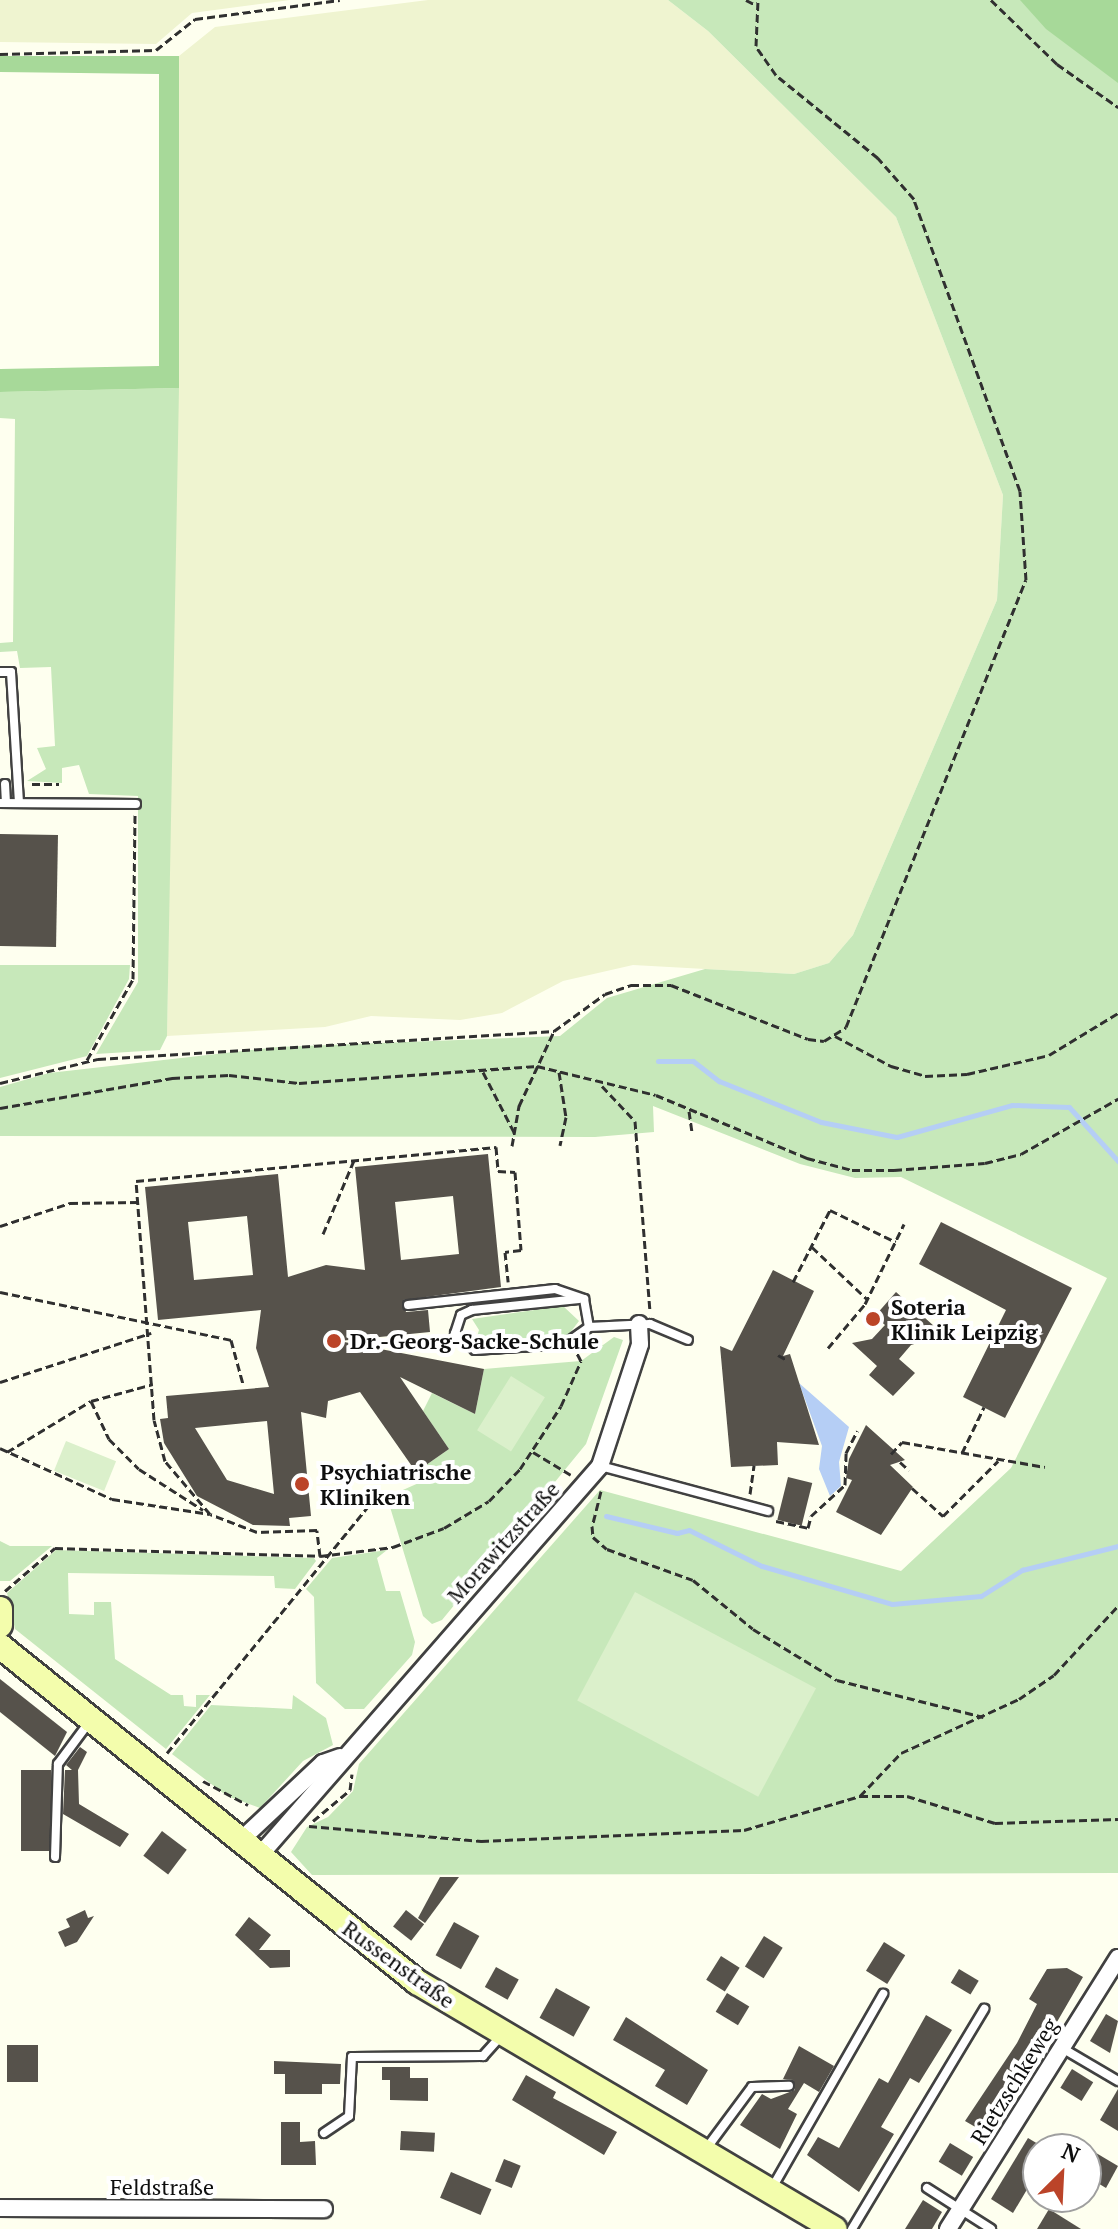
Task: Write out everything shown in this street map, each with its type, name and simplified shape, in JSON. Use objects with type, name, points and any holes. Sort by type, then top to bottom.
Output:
[{"type":"street","name":"Morawitzstraße","points":[[261,1854],[340,1757],[593,1484],[644,1324]]},
{"type":"street","name":"Russenstraße","points":[[0,1646],[417,1982],[834,2229]]},
{"type":"street","name":"Morawitzstraße","points":[[242,1839],[323,1763],[340,1757]]},
{"type":"street","name":"Rietzschkeweg","points":[[948,2229],[1118,1958]]},
{"type":"street","name":"Feldstraße","points":[[0,2208],[324,2209]]},
{"type":"lane","points":[[0,672],[11,672],[19,803]]},
{"type":"lane","points":[[5,784],[3,803],[136,804]]},
{"type":"lane","points":[[408,1305],[555,1289],[584,1299]]},
{"type":"lane","points":[[584,1299],[589,1327]]},
{"type":"lane","points":[[584,1299],[472,1310],[456,1322],[463,1345],[475,1350],[572,1342],[589,1327],[644,1324],[688,1340]]},
{"type":"lane","points":[[600,1466],[768,1511]]},
{"type":"lane","points":[[55,1857],[58,1764],[91,1721]]},
{"type":"lane","points":[[770,2191],[883,1994]]},
{"type":"lane","points":[[852,2229],[984,2009]]},
{"type":"lane","points":[[324,2133],[349,2116],[352,2057],[483,2056],[502,2035]]},
{"type":"lane","points":[[1061,2047],[1118,2081]]},
{"type":"lane","points":[[703,2152],[752,2087],[789,2086]]},
{"type":"lane","points":[[927,2188],[991,2229]]},
{"type":"path","points":[[0,54],[156,50],[195,19],[340,0]]},
{"type":"path","points":[[746,0],[757,6]]},
{"type":"path","points":[[758,0],[756,46],[776,75],[878,158],[914,199],[1020,491],[1026,580],[1015,618],[891,904],[846,1027],[835,1036]]},
{"type":"path","points":[[991,0],[1057,64],[1118,107]]},
{"type":"path","points":[[86,1061],[133,979],[136,804]]},
{"type":"path","points":[[512,1146],[537,1066],[554,1031],[605,994],[654,983],[808,1039],[835,1036],[914,1073],[967,1074],[1049,1055],[1118,1013]]},
{"type":"path","points":[[0,1083],[86,1061],[267,1044],[554,1031]]},
{"type":"path","points":[[0,1108],[172,1078],[229,1075],[299,1083],[537,1066],[601,1085],[656,1095],[689,1111],[852,1170],[985,1163],[1066,1132],[1118,1099]]},
{"type":"path","points":[[483,1072],[515,1132]]},
{"type":"path","points":[[559,1072],[566,1117],[560,1145]]},
{"type":"path","points":[[601,1085],[635,1121],[644,1324]]},
{"type":"path","points":[[689,1111],[692,1133]]},
{"type":"path","points":[[210,1514],[165,1461],[155,1429],[151,1333],[136,1181],[496,1147],[498,1171],[515,1172],[521,1250],[505,1252],[508,1293]]},
{"type":"path","points":[[323,1234],[355,1158]]},
{"type":"path","points":[[0,1226],[70,1203],[138,1202]]},
{"type":"path","points":[[793,1282],[830,1210],[896,1242]]},
{"type":"path","points":[[828,1348],[867,1299],[904,1224]]},
{"type":"path","points":[[812,1247],[867,1299]]},
{"type":"path","points":[[0,1292],[231,1340],[243,1384]]},
{"type":"path","points":[[0,1382],[151,1333]]},
{"type":"path","points":[[2,1605],[55,1548],[320,1556],[393,1547],[444,1528],[489,1501],[533,1452],[581,1361],[572,1342]]},
{"type":"path","points":[[778,1355],[787,1360]]},
{"type":"path","points":[[7,1452],[91,1401],[153,1384]]},
{"type":"path","points":[[91,1401],[109,1439],[139,1469],[210,1514],[257,1532],[317,1530],[320,1556]]},
{"type":"path","points":[[962,1453],[984,1407]]},
{"type":"path","points":[[768,1511],[765,1519],[808,1528],[811,1516],[845,1485],[846,1453],[857,1431]]},
{"type":"path","points":[[891,1454],[902,1442],[1045,1467]]},
{"type":"path","points":[[0,1448],[112,1499],[210,1514]]},
{"type":"path","points":[[533,1452],[593,1484],[593,1537],[607,1549],[693,1580],[753,1629],[837,1680],[983,1717]]},
{"type":"path","points":[[912,1488],[943,1516],[1000,1459]]},
{"type":"path","points":[[900,1462],[909,1470]]},
{"type":"path","points":[[747,1506],[754,1465]]},
{"type":"path","points":[[167,1753],[378,1494]]},
{"type":"path","points":[[860,1796],[901,1753],[983,1717],[1054,1675],[1118,1606]]},
{"type":"path","points":[[155,1743],[180,1763]]},
{"type":"path","points":[[192,1772],[227,1798],[248,1805]]},
{"type":"path","points":[[305,1825],[481,1841],[744,1830],[860,1796],[907,1796],[995,1823],[1118,1819]]},
{"type":"green space","points":[[0,0],[290,0],[192,13],[156,44],[0,42]]},
{"type":"green space","points":[[428,0],[668,0],[708,31],[896,217],[1003,495],[997,600],[853,935],[829,963],[794,974],[633,965],[563,981],[502,1013],[460,1020],[371,1016],[325,1027],[167,1036],[179,56],[215,27]]},
{"type":"green space","points":[[668,0],[1118,0],[1118,1873],[312,1875],[291,1852],[307,1827],[328,1817],[353,1791],[359,1764],[600,1490],[901,1571],[1011,1468],[1107,1278],[901,1177],[855,1178],[800,1164],[653,1106],[654,1132],[595,1137],[0,1136],[0,1087],[49,1073],[278,1047],[560,1036],[607,998],[705,969],[794,974],[829,963],[853,935],[997,600],[1003,495],[896,217],[708,31]]},
{"type":"green space","points":[[1020,0],[1118,0],[1118,83],[1046,29]]},
{"type":"green space","points":[[0,56],[179,56],[179,388],[0,392],[0,369],[159,366],[159,74],[0,72]]},
{"type":"green space","points":[[179,388],[167,1036],[160,1050],[96,1054],[138,982],[138,796],[89,794],[79,765],[62,768],[62,783],[27,781],[46,769],[37,748],[55,746],[51,667],[20,668],[17,651],[0,652],[0,643],[13,642],[15,419],[0,418],[0,392]]},
{"type":"green space","points":[[0,965],[130,965],[129,979],[87,1056],[0,1078]]},
{"type":"green space","points":[[563,1306],[579,1321],[566,1338],[475,1343],[479,1330],[472,1319]]},
{"type":"green space","points":[[614,1337],[623,1340],[586,1444],[442,1620],[432,1624],[423,1616],[387,1497],[421,1482],[416,1472],[449,1449],[423,1411],[432,1393],[475,1414],[484,1369],[581,1361]]},
{"type":"green space","points":[[511,1376],[545,1397],[511,1451],[477,1430]]},
{"type":"green space","points":[[66,1441],[116,1461],[104,1491],[54,1471]]},
{"type":"green space","points":[[0,1541],[10,1546],[52,1546],[10,1581],[0,1581]]},
{"type":"green space","points":[[56,1550],[314,1558],[316,1561],[295,1589],[275,1588],[274,1576],[68,1573],[69,1614],[94,1615],[94,1602],[111,1602],[115,1659],[171,1695],[183,1695],[184,1706],[196,1707],[196,1695],[210,1695],[166,1749],[15,1629],[7,1593]]},
{"type":"green space","points":[[387,1550],[377,1558],[386,1591],[400,1591],[415,1642],[412,1655],[364,1709],[345,1709],[316,1683],[314,1597],[306,1589],[332,1558]]},
{"type":"green space","points":[[635,1592],[816,1688],[758,1797],[577,1701]]},
{"type":"green space","points":[[293,1695],[326,1718],[333,1745],[303,1761],[260,1808],[227,1796],[172,1754],[211,1705],[292,1709]]},
{"type":"water","points":[[799,1383],[849,1427],[839,1462],[841,1486],[830,1496],[819,1469],[822,1446]]},
{"type":"building","points":[[0,834],[58,835],[56,947],[0,946]]},
{"type":"building","points":[[488,1154],[501,1287],[403,1300],[406,1312],[428,1310],[430,1332],[339,1341],[484,1369],[475,1414],[400,1377],[449,1449],[416,1472],[360,1392],[328,1401],[326,1418],[301,1412],[311,1516],[289,1518],[290,1526],[253,1525],[197,1496],[164,1443],[160,1419],[168,1418],[166,1396],[269,1387],[256,1348],[261,1310],[158,1320],[145,1187],[278,1174],[288,1277],[326,1265],[365,1270],[355,1167]],"holes":[[[453,1196],[459,1254],[401,1260],[395,1202]],[[247,1216],[253,1275],[194,1280],[188,1222]],[[267,1421],[274,1494],[227,1480],[195,1428]]]},
{"type":"building","points":[[941,1222],[1072,1288],[1005,1418],[963,1397],[1006,1310],[919,1264]]},
{"type":"building","points":[[773,1270],[814,1291],[783,1356],[790,1354],[819,1445],[777,1442],[778,1465],[731,1467],[720,1346],[732,1351]]},
{"type":"building","points":[[896,1292],[944,1335],[911,1345],[899,1359],[915,1373],[893,1396],[869,1375],[877,1366],[852,1343],[872,1339],[885,1325],[875,1316]]},
{"type":"building","points":[[866,1425],[905,1460],[890,1465],[913,1487],[881,1535],[836,1512],[852,1480],[846,1478],[849,1459]]},
{"type":"building","points":[[788,1477],[812,1483],[802,1526],[777,1520]]},
{"type":"building","points":[[0,1679],[67,1732],[55,1756],[0,1712]]},
{"type":"building","points":[[80,1747],[87,1752],[78,1770],[79,1804],[129,1834],[120,1847],[63,1814],[65,1770],[72,1770],[66,1765]]},
{"type":"building","points":[[21,1770],[51,1770],[51,1851],[21,1851]]},
{"type":"building","points":[[162,1831],[187,1850],[168,1874],[143,1856]]},
{"type":"building","points":[[440,1877],[459,1877],[425,1923],[418,1918]]},
{"type":"building","points":[[85,1910],[88,1918],[94,1916],[77,1942],[65,1947],[58,1932],[70,1927],[66,1919]]},
{"type":"building","points":[[406,1910],[424,1924],[411,1941],[393,1927]]},
{"type":"building","points":[[249,1917],[271,1935],[259,1950],[290,1950],[290,1967],[270,1968],[235,1935]]},
{"type":"building","points":[[454,1922],[479,1936],[461,1969],[436,1955]]},
{"type":"building","points":[[764,1936],[783,1948],[764,1978],[745,1967]]},
{"type":"building","points":[[884,1942],[905,1955],[887,1984],[866,1971]]},
{"type":"building","points":[[721,1956],[740,1968],[725,1991],[706,1980]]},
{"type":"building","points":[[496,1967],[519,1980],[508,2000],[485,1987]]},
{"type":"building","points":[[1067,1968],[1083,1977],[1017,2091],[1011,2087],[984,2132],[965,2121],[1017,2043],[1037,2004],[1029,1999],[1047,1969]]},
{"type":"building","points":[[959,1969],[979,1981],[970,1995],[951,1983]]},
{"type":"building","points":[[556,1988],[590,2007],[574,2037],[540,2018]]},
{"type":"building","points":[[727,1993],[749,2006],[738,2025],[716,2012]]},
{"type":"building","points":[[1106,2014],[1118,2021],[1110,2053],[1090,2041]]},
{"type":"building","points":[[926,2015],[952,2030],[919,2083],[910,2078],[881,2127],[894,2134],[859,2192],[807,2155],[818,2137],[839,2148],[879,2078],[888,2083]]},
{"type":"building","points":[[626,2017],[708,2070],[687,2105],[655,2086],[665,2070],[613,2040]]},
{"type":"building","points":[[7,2045],[38,2045],[38,2082],[7,2082]]},
{"type":"building","points":[[799,2046],[834,2066],[819,2092],[804,2083],[788,2109],[797,2114],[780,2149],[740,2125],[762,2094],[771,2099],[795,2090],[793,2080],[783,2079]]},
{"type":"building","points":[[274,2061],[341,2064],[340,2084],[322,2084],[322,2094],[285,2094],[285,2074],[274,2074]]},
{"type":"building","points":[[382,2067],[410,2067],[410,2078],[428,2078],[428,2101],[390,2100],[390,2080],[382,2080]]},
{"type":"building","points":[[1072,2069],[1093,2082],[1082,2101],[1060,2088]]},
{"type":"building","points":[[526,2075],[556,2092],[553,2098],[617,2132],[604,2155],[512,2100]]},
{"type":"building","points":[[1118,2089],[1118,2131],[1100,2120]]},
{"type":"building","points":[[281,2122],[300,2122],[300,2142],[315,2141],[316,2165],[281,2165]]},
{"type":"building","points":[[401,2131],[435,2133],[434,2152],[400,2150]]},
{"type":"building","points":[[950,2143],[973,2157],[962,2176],[939,2162]]},
{"type":"building","points":[[1022,2148],[1022,2198],[1013,2213],[991,2199]]},
{"type":"building","points":[[1102,2156],[1118,2166],[1106,2188],[1102,2186]]},
{"type":"building","points":[[504,2159],[521,2166],[512,2188],[495,2181]]},
{"type":"building","points":[[451,2172],[492,2189],[481,2215],[440,2198]]},
{"type":"building","points":[[923,2200],[942,2212],[932,2229],[905,2229]]},
{"type":"building","points":[[1047,2213],[1055,2213],[1081,2229],[1037,2229]]},
{"type":"waterway","points":[[658,1061],[693,1061],[719,1081],[821,1122],[897,1137],[1012,1105],[1069,1107],[1118,1161]]},
{"type":"waterway","points":[[606,1516],[677,1533],[689,1530],[762,1566],[892,1604],[981,1596],[1022,1570],[1118,1546]]},
{"type":"place","name":"Soteria Klinik Leipzig","points":[[873,1319]]},
{"type":"place","name":"Dr.-Georg-Sacke-Schule","points":[[334,1341]]},
{"type":"place","name":"Psychiatrische Kliniken","points":[[302,1484]]}]
